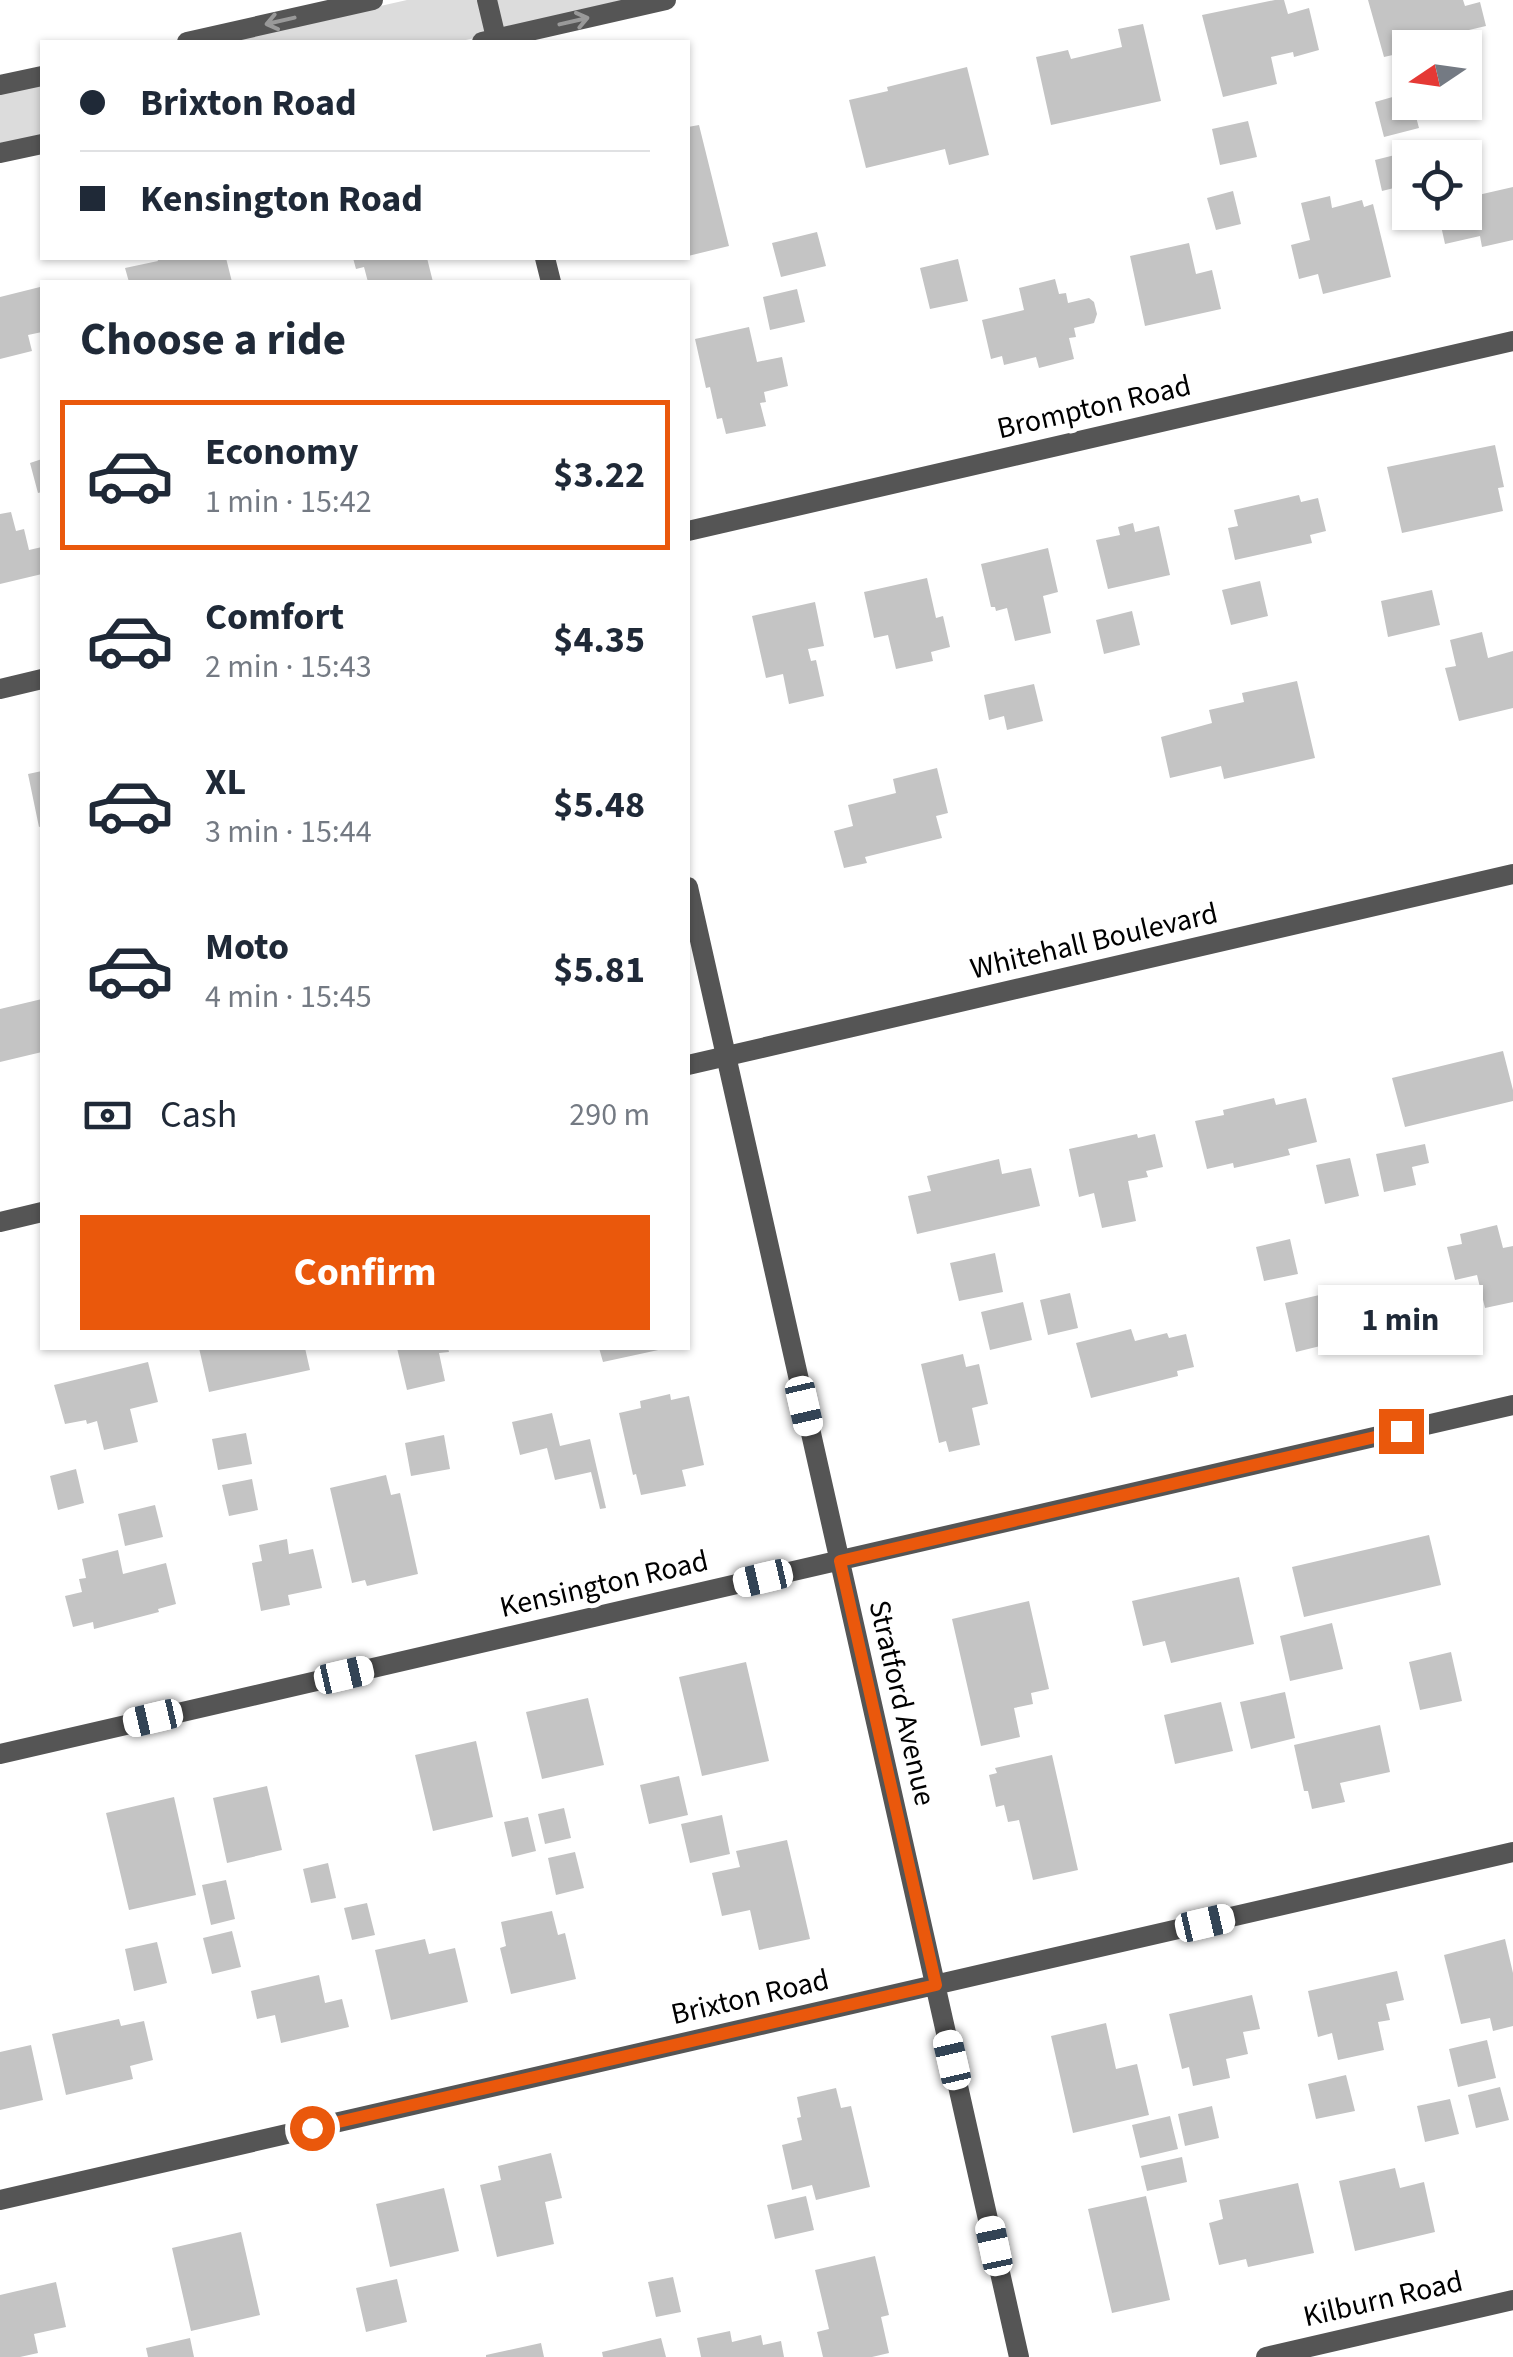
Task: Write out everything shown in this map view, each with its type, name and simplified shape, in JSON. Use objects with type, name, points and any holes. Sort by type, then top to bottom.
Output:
[{"type":"street","points":[[196,40],[373,0]]},
{"type":"street","points":[[487,0],[492,40]]},
{"type":"street","points":[[496,40],[666,0]]},
{"type":"street","points":[[0,85],[40,76]]},
{"type":"street","points":[[0,154],[40,144]]},
{"type":"street","name":"Brompton Road","points":[[690,531],[1513,341]]},
{"type":"street","points":[[0,689],[40,679]]},
{"type":"street","name":"Whitehall Boulevard","points":[[690,1065],[1513,874]]},
{"type":"street","name":"Stratford Avenue","points":[[690,897],[1019,2357]]},
{"type":"street","points":[[0,1222],[40,1212]]},
{"type":"street","name":"Kensington Road","points":[[0,1754],[1513,1406]]},
{"type":"street","name":"Brixton Road","points":[[0,2200],[1513,1852]]},
{"type":"street","name":"Kilburn Road","points":[[1266,2357],[1513,2300]]},
{"type":"shaded area","points":[[407,0],[641,0],[466,40],[230,40]]},
{"type":"shaded area","points":[[40,83],[40,138],[0,148],[0,93]]},
{"type":"building","points":[[1284,0],[1288,14],[1309,8],[1319,50],[1294,57],[1293,52],[1271,57],[1277,84],[1223,97],[1202,15]]},
{"type":"building","points":[[1368,0],[1463,0],[1465,6],[1480,2],[1486,26],[1469,30],[1392,30],[1392,55],[1384,57]]},
{"type":"building","points":[[1143,24],[1161,101],[1051,125],[1036,57],[1068,50],[1071,59],[1122,47],[1118,29]]},
{"type":"building","points":[[967,67],[989,155],[949,165],[945,149],[866,168],[849,100]]},
{"type":"building","points":[[1392,97],[1392,120],[1417,120],[1419,128],[1384,137],[1375,102]]},
{"type":"building","points":[[1248,121],[1257,157],[1220,165],[1212,129]]},
{"type":"building","points":[[699,125],[729,246],[690,256],[690,127]]},
{"type":"building","points":[[1392,156],[1392,188],[1382,191],[1375,160]]},
{"type":"building","points":[[1513,187],[1513,240],[1482,247],[1480,236],[1445,244],[1442,230],[1482,230],[1482,194]]},
{"type":"building","points":[[1233,191],[1241,224],[1216,230],[1207,198]]},
{"type":"building","points":[[1330,196],[1332,208],[1362,200],[1364,207],[1373,204],[1391,277],[1323,294],[1318,274],[1299,279],[1291,245],[1310,240],[1301,203]]},
{"type":"building","points":[[817,232],[826,266],[781,277],[772,243]]},
{"type":"building","points":[[1189,243],[1196,274],[1212,270],[1221,309],[1145,326],[1130,256]]},
{"type":"building","points":[[958,259],[968,301],[930,309],[920,268]]},
{"type":"building","points":[[226,260],[232,280],[128,280],[125,268],[158,261]]},
{"type":"building","points":[[354,260],[428,260],[432,280],[367,280],[364,267],[356,269]]},
{"type":"building","points":[[1055,279],[1059,294],[1066,293],[1068,303],[1089,298],[1097,314],[1094,323],[1074,328],[1076,337],[1069,338],[1074,359],[1039,368],[1036,357],[1004,365],[1002,356],[991,359],[982,320],[1024,310],[1019,288]]},
{"type":"building","points":[[40,287],[40,332],[28,335],[32,351],[0,359],[0,297]]},
{"type":"building","points":[[797,289],[805,322],[770,330],[763,297]]},
{"type":"building","points":[[749,327],[757,362],[782,357],[788,386],[764,392],[766,402],[760,403],[766,426],[726,434],[722,418],[717,419],[710,387],[706,388],[695,339]]},
{"type":"building","points":[[1495,445],[1504,487],[1498,488],[1503,511],[1402,533],[1387,467]]},
{"type":"building","points":[[40,460],[40,492],[38,493],[30,463]]},
{"type":"building","points":[[1299,495],[1301,502],[1318,498],[1326,531],[1310,535],[1312,543],[1235,560],[1228,528],[1238,526],[1234,510]]},
{"type":"building","points":[[11,512],[16,531],[24,529],[29,550],[40,547],[40,574],[0,584],[0,514]]},
{"type":"building","points":[[1133,523],[1135,532],[1159,526],[1170,575],[1108,589],[1096,540],[1120,535],[1118,527]]},
{"type":"building","points":[[1048,548],[1058,592],[1043,596],[1051,633],[1015,641],[1007,608],[996,611],[991,607],[981,564]]},
{"type":"building","points":[[927,578],[936,618],[943,616],[950,647],[931,652],[933,661],[896,669],[888,635],[874,638],[864,592]]},
{"type":"building","points":[[1260,581],[1268,616],[1231,625],[1222,590]]},
{"type":"building","points":[[1432,590],[1440,625],[1388,637],[1381,601]]},
{"type":"building","points":[[815,602],[824,646],[808,649],[811,661],[816,660],[824,696],[789,704],[783,674],[766,678],[752,616]]},
{"type":"building","points":[[1132,611],[1140,645],[1104,654],[1096,620]]},
{"type":"building","points":[[1482,632],[1488,658],[1513,651],[1513,708],[1459,721],[1445,668],[1456,666],[1450,640]]},
{"type":"building","points":[[1297,681],[1315,758],[1224,779],[1221,766],[1170,778],[1161,737],[1212,723],[1209,710],[1244,702],[1242,693]]},
{"type":"building","points":[[1034,684],[1043,721],[1007,730],[1004,716],[989,720],[984,695]]},
{"type":"building","points":[[937,768],[948,813],[936,816],[942,838],[865,857],[867,863],[844,868],[834,831],[853,826],[848,805],[896,793],[893,779]]},
{"type":"building","points":[[40,771],[39,827],[28,774]]},
{"type":"building","points":[[40,999],[40,1052],[0,1062],[0,1009]]},
{"type":"building","points":[[1503,1051],[1513,1101],[1405,1127],[1392,1078]]},
{"type":"building","points":[[1274,1098],[1276,1105],[1306,1098],[1317,1142],[1288,1149],[1290,1155],[1234,1168],[1233,1163],[1207,1169],[1195,1121]]},
{"type":"building","points":[[1137,1134],[1138,1138],[1155,1134],[1163,1167],[1146,1171],[1148,1177],[1128,1181],[1136,1221],[1102,1228],[1094,1193],[1079,1197],[1069,1149]]},
{"type":"building","points":[[1425,1144],[1429,1163],[1412,1167],[1416,1185],[1384,1192],[1376,1154]]},
{"type":"building","points":[[1350,1158],[1359,1196],[1325,1204],[1316,1165]]},
{"type":"building","points":[[999,1159],[1002,1174],[1031,1168],[1040,1206],[917,1234],[908,1196],[931,1191],[927,1176]]},
{"type":"building","points":[[1497,1225],[1503,1248],[1513,1246],[1513,1302],[1485,1308],[1477,1275],[1455,1280],[1447,1247],[1462,1244],[1460,1234]]},
{"type":"building","points":[[1290,1239],[1298,1274],[1264,1281],[1256,1247]]},
{"type":"building","points":[[995,1253],[1003,1292],[959,1301],[950,1263]]},
{"type":"building","points":[[1358,1286],[1369,1334],[1296,1352],[1285,1303]]},
{"type":"building","points":[[1070,1293],[1078,1328],[1048,1335],[1040,1300]]},
{"type":"building","points":[[1023,1302],[1032,1340],[990,1350],[981,1312]]},
{"type":"building","points":[[1131,1329],[1135,1341],[1167,1333],[1169,1338],[1186,1334],[1194,1367],[1177,1371],[1178,1376],[1091,1398],[1076,1343]]},
{"type":"building","points":[[199,1350],[305,1350],[310,1370],[209,1392]]},
{"type":"building","points":[[397,1350],[448,1350],[439,1353],[445,1381],[407,1390]]},
{"type":"building","points":[[600,1350],[658,1350],[603,1362]]},
{"type":"building","points":[[963,1354],[966,1367],[979,1364],[988,1404],[972,1408],[980,1445],[949,1452],[946,1441],[939,1443],[921,1364]]},
{"type":"building","points":[[148,1362],[158,1402],[130,1409],[138,1442],[104,1450],[97,1421],[65,1424],[54,1385]]},
{"type":"building","points":[[670,1394],[671,1400],[689,1396],[704,1465],[682,1470],[686,1486],[641,1495],[619,1413],[641,1408],[640,1401]]},
{"type":"building","points":[[552,1413],[560,1446],[590,1439],[606,1508],[600,1509],[591,1472],[555,1480],[547,1448],[520,1455],[512,1422]]},
{"type":"building","points":[[246,1433],[252,1464],[218,1470],[212,1439]]},
{"type":"building","points":[[444,1435],[450,1469],[411,1476],[405,1443]]},
{"type":"building","points":[[76,1469],[84,1503],[58,1510],[50,1476]]},
{"type":"building","points":[[386,1475],[391,1495],[400,1493],[418,1574],[367,1586],[365,1580],[352,1583],[330,1488]]},
{"type":"building","points":[[252,1479],[258,1510],[229,1516],[222,1485]]},
{"type":"building","points":[[155,1505],[163,1537],[125,1546],[118,1514]]},
{"type":"building","points":[[1429,1535],[1441,1585],[1304,1617],[1292,1567]]},
{"type":"building","points":[[287,1539],[289,1554],[313,1549],[322,1588],[288,1595],[290,1605],[261,1611],[252,1563],[262,1561],[259,1545]]},
{"type":"building","points":[[118,1550],[123,1574],[166,1563],[176,1604],[94,1629],[93,1622],[73,1627],[65,1596],[82,1592],[79,1579],[86,1578],[82,1559]]},
{"type":"building","points":[[1239,1577],[1254,1644],[1171,1663],[1165,1641],[1143,1646],[1132,1601]]},
{"type":"building","points":[[1029,1601],[1049,1689],[1031,1693],[1033,1704],[1014,1708],[1020,1737],[981,1746],[952,1619]]},
{"type":"building","points":[[1332,1623],[1343,1669],[1290,1681],[1280,1636]]},
{"type":"building","points":[[1451,1652],[1462,1701],[1420,1710],[1409,1662]]},
{"type":"building","points":[[746,1662],[769,1761],[702,1776],[679,1677]]},
{"type":"building","points":[[1285,1692],[1295,1738],[1251,1749],[1240,1702]]},
{"type":"building","points":[[588,1698],[604,1765],[542,1779],[526,1712]]},
{"type":"building","points":[[1221,1702],[1233,1751],[1175,1764],[1164,1715]]},
{"type":"building","points":[[1380,1725],[1390,1772],[1340,1783],[1345,1802],[1312,1809],[1294,1745]]},
{"type":"building","points":[[476,1741],[493,1817],[433,1831],[415,1755]]},
{"type":"building","points":[[1052,1755],[1078,1870],[1033,1880],[1019,1820],[1008,1822],[1004,1805],[996,1807],[989,1775],[997,1773],[995,1768]]},
{"type":"building","points":[[679,1776],[688,1815],[649,1824],[640,1785]]},
{"type":"building","points":[[267,1786],[282,1850],[227,1863],[213,1798]]},
{"type":"building","points":[[174,1797],[196,1895],[129,1910],[106,1813]]},
{"type":"building","points":[[564,1808],[571,1838],[545,1844],[538,1814]]},
{"type":"building","points":[[722,1815],[730,1854],[690,1863],[681,1824]]},
{"type":"building","points":[[528,1817],[536,1851],[512,1857],[504,1822]]},
{"type":"building","points":[[787,1840],[810,1939],[759,1950],[750,1910],[722,1916],[712,1873],[740,1867],[736,1851]]},
{"type":"building","points":[[575,1852],[584,1888],[556,1895],[548,1858]]},
{"type":"building","points":[[328,1863],[336,1898],[311,1903],[303,1869]]},
{"type":"building","points":[[226,1880],[235,1919],[211,1925],[202,1885]]},
{"type":"building","points":[[367,1903],[375,1935],[352,1940],[344,1908]]},
{"type":"building","points":[[552,1911],[558,1935],[565,1933],[576,1979],[511,1994],[500,1948],[506,1946],[501,1922]]},
{"type":"building","points":[[232,1931],[241,1967],[212,1974],[203,1938]]},
{"type":"building","points":[[425,1939],[429,1954],[455,1948],[468,2002],[391,2020],[375,1950]]},
{"type":"building","points":[[1505,1939],[1513,1973],[1513,2026],[1493,2031],[1490,2018],[1461,2024],[1444,1955]]},
{"type":"building","points":[[157,1942],[167,1983],[134,1991],[125,1949]]},
{"type":"building","points":[[1397,1971],[1404,2000],[1386,2004],[1390,2020],[1378,2022],[1384,2050],[1338,2060],[1332,2033],[1318,2037],[1308,1991]]},
{"type":"building","points":[[319,1975],[325,2003],[342,1999],[349,2027],[281,2043],[275,2015],[257,2019],[251,1991]]},
{"type":"building","points":[[1252,1995],[1260,2029],[1243,2032],[1248,2054],[1226,2059],[1230,2078],[1193,2086],[1189,2067],[1182,2069],[1169,2014]]},
{"type":"building","points":[[119,2019],[121,2026],[144,2021],[153,2060],[130,2066],[133,2079],[66,2095],[52,2034]]},
{"type":"building","points":[[1106,2023],[1116,2069],[1137,2064],[1149,2115],[1073,2133],[1051,2036]]},
{"type":"building","points":[[1487,2040],[1496,2078],[1458,2087],[1449,2049]]},
{"type":"building","points":[[31,2045],[43,2100],[0,2110],[0,2052]]},
{"type":"building","points":[[1346,2075],[1355,2111],[1316,2119],[1308,2084]]},
{"type":"building","points":[[1500,2087],[1509,2120],[1476,2128],[1468,2095]]},
{"type":"building","points":[[836,2088],[841,2108],[851,2106],[870,2187],[816,2200],[812,2185],[792,2190],[782,2145],[802,2140],[797,2097]]},
{"type":"building","points":[[1450,2099],[1459,2134],[1425,2142],[1417,2106]]},
{"type":"building","points":[[1212,2106],[1219,2138],[1185,2146],[1178,2114]]},
{"type":"building","points":[[1170,2116],[1178,2149],[1140,2158],[1132,2125]]},
{"type":"building","points":[[551,2153],[562,2198],[545,2202],[554,2244],[497,2257],[480,2185],[501,2180],[498,2166]]},
{"type":"building","points":[[1182,2157],[1187,2182],[1147,2191],[1141,2166]]},
{"type":"building","points":[[1395,2168],[1400,2188],[1424,2182],[1435,2232],[1355,2251],[1339,2181]]},
{"type":"building","points":[[1298,2183],[1314,2253],[1248,2267],[1246,2259],[1219,2265],[1209,2223],[1223,2219],[1219,2200]]},
{"type":"building","points":[[444,2188],[459,2251],[390,2267],[376,2204]]},
{"type":"building","points":[[806,2196],[814,2230],[775,2239],[767,2205]]},
{"type":"building","points":[[1146,2196],[1170,2300],[1112,2313],[1088,2209]]},
{"type":"building","points":[[241,2232],[260,2315],[191,2331],[172,2248]]},
{"type":"building","points":[[875,2256],[889,2315],[881,2317],[889,2353],[823,2357],[817,2332],[829,2329],[815,2270]]},
{"type":"building","points":[[673,2277],[681,2312],[656,2317],[648,2282]]},
{"type":"building","points":[[397,2279],[407,2322],[366,2332],[356,2288]]},
{"type":"building","points":[[56,2282],[66,2327],[34,2334],[38,2353],[0,2357],[0,2295]]},
{"type":"building","points":[[730,2331],[732,2342],[761,2335],[763,2345],[781,2341],[784,2357],[701,2357],[697,2338]]},
{"type":"building","points":[[190,2338],[194,2357],[148,2357],[146,2348]]},
{"type":"building","points":[[661,2338],[666,2357],[603,2357],[602,2352]]},
{"type":"building","points":[[541,2343],[544,2357],[486,2357],[486,2355]]},
{"type":"route","points":[[312,2128],[936,1985],[840,1561],[1401,1431]]}]
